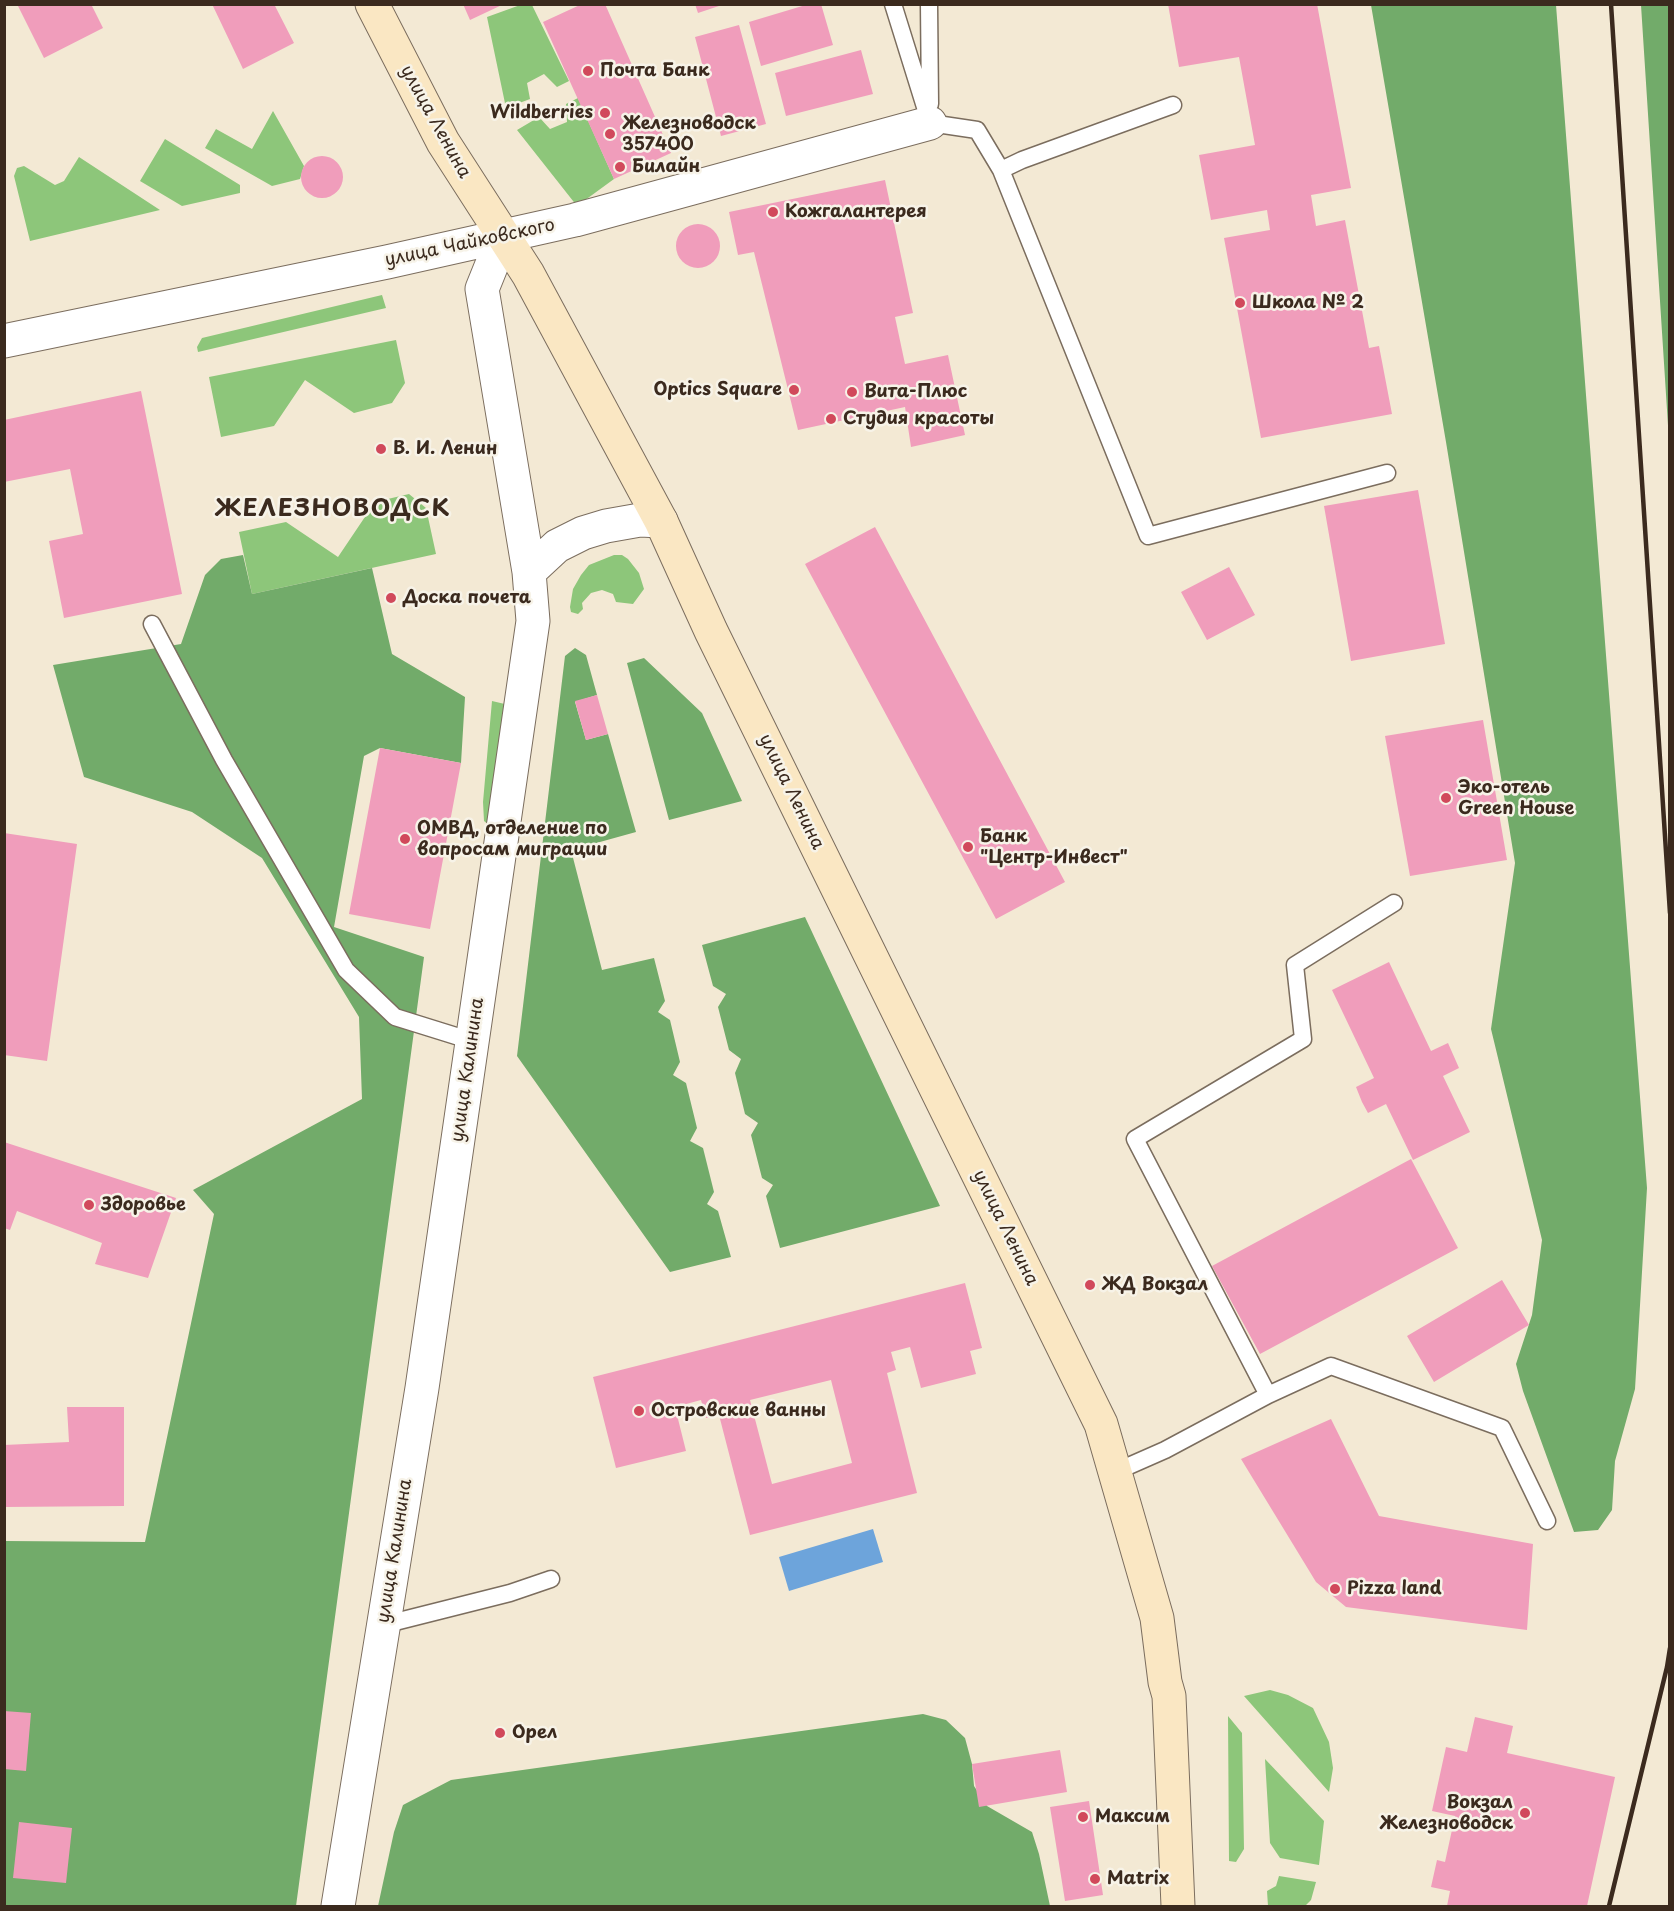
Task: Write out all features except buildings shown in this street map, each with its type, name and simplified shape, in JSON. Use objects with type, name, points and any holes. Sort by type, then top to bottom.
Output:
[{"type":"main road","name":"улица Ленина","points":[[372,4],[443,142],[502,237],[528,274],[661,521],[693,591],[1101,1424],[1157,1618],[1165,1682],[1169,1696],[1178,1906]]},
{"type":"street","name":"улица Чайковского","points":[[4,341],[575,220],[930,123]]},
{"type":"street","name":"улица Калинина","points":[[338,1906],[422,1388],[533,621],[529,572],[482,289],[502,237]]},
{"type":"street","points":[[529,572],[557,546],[583,533],[640,520],[661,521]]},
{"type":"lane","points":[[892,4],[930,123]]},
{"type":"lane","points":[[929,4],[930,123]]},
{"type":"lane","points":[[1001,170],[1022,160],[1173,105]]},
{"type":"lane","points":[[930,123],[976,130],[1001,170],[1148,536],[1387,473]]},
{"type":"lane","points":[[152,624],[224,760],[346,970],[395,1017],[472,1041]]},
{"type":"lane","points":[[1268,1395],[1135,1139],[1303,1039],[1295,965],[1394,903]]},
{"type":"lane","points":[[1115,1472],[1165,1450],[1268,1395],[1331,1366],[1502,1428],[1546,1521]]},
{"type":"lane","points":[[383,1625],[510,1593],[551,1579]]},
{"type":"green space","points":[[523,4],[532,5],[569,81],[557,87],[544,74],[527,83],[530,99],[506,108],[487,17]]},
{"type":"green space","points":[[1371,5],[1556,5],[1647,1188],[1635,1389],[1615,1461],[1612,1510],[1598,1530],[1574,1532],[1523,1391],[1516,1364],[1532,1315],[1542,1240],[1491,1029],[1515,863]]},
{"type":"green space","points":[[1641,5],[1669,5],[1669,441]]},
{"type":"green space","points":[[578,98],[614,179],[577,206],[517,130],[539,117],[550,129],[567,122],[566,104]]},
{"type":"green space","points":[[273,111],[304,166],[300,179],[272,186],[205,148],[216,129],[252,149]]},
{"type":"green space","points":[[165,139],[240,185],[240,193],[182,206],[140,181]]},
{"type":"green space","points":[[79,157],[160,210],[30,241],[14,176],[17,168],[24,166],[55,185],[64,181]]},
{"type":"green space","points":[[382,295],[386,308],[198,352],[197,347],[202,338]]},
{"type":"green space","points":[[396,340],[405,383],[392,403],[354,413],[305,380],[274,426],[221,437],[209,377]]},
{"type":"green space","points":[[409,494],[426,508],[436,554],[252,594],[239,532],[286,522],[338,557],[375,502]]},
{"type":"green space","points":[[243,555],[252,594],[372,568],[392,654],[465,697],[461,763],[380,748],[364,756],[334,927],[424,957],[296,1906],[5,1906],[5,1541],[145,1542],[214,1214],[193,1190],[362,1099],[359,1017],[262,858],[192,812],[84,777],[53,665],[181,644],[205,575],[221,559]]},
{"type":"green space","points":[[614,555],[622,555],[628,559],[639,573],[644,589],[633,604],[616,602],[613,594],[602,590],[591,593],[582,603],[583,609],[578,614],[571,612],[573,589],[581,575],[589,565]]},
{"type":"green space","points":[[575,648],[586,655],[597,695],[575,702],[586,740],[608,734],[636,832],[571,850],[602,970],[654,958],[665,1001],[658,1012],[670,1020],[680,1062],[673,1075],[686,1083],[697,1128],[690,1141],[703,1148],[714,1192],[707,1204],[718,1211],[731,1257],[670,1272],[517,1056],[565,656]]},
{"type":"green space","points":[[644,658],[702,713],[742,801],[669,820],[627,663]]},
{"type":"green space","points":[[492,701],[509,705],[489,825],[484,821],[483,802]]},
{"type":"green space","points":[[805,917],[940,1206],[780,1248],[766,1196],[773,1185],[762,1178],[751,1135],[758,1123],[745,1114],[735,1073],[741,1059],[729,1050],[718,1007],[726,994],[713,986],[702,945]]},
{"type":"green space","points":[[1270,1690],[1288,1695],[1313,1708],[1329,1742],[1333,1768],[1329,1792],[1244,1696]]},
{"type":"green space","points":[[923,1714],[946,1720],[965,1738],[972,1764],[974,1786],[987,1806],[1032,1832],[1050,1906],[378,1906],[394,1832],[403,1805],[451,1780]]},
{"type":"green space","points":[[1228,1716],[1242,1733],[1244,1849],[1236,1862],[1229,1861]]},
{"type":"green space","points":[[1265,1759],[1324,1821],[1319,1865],[1280,1858],[1270,1843]]},
{"type":"green space","points":[[1279,1876],[1316,1882],[1311,1900],[1305,1906],[1268,1906],[1267,1891],[1276,1886]]},
{"type":"water","points":[[873,1529],[883,1562],[789,1591],[779,1557]]},
{"type":"railway","points":[[1611,4],[1670,913]]},
{"type":"railway","points":[[1609,1906],[1670,1648]]},
{"type":"place","name":"Почта Банк","points":[[588,71]]},
{"type":"place","name":"Wildberries","points":[[605,113]]},
{"type":"place","name":"Железноводск 357400","points":[[610,134]]},
{"type":"place","name":"Билайн","points":[[620,167]]},
{"type":"place","name":"Кожгалантерея","points":[[773,212]]},
{"type":"place","name":"Школа № 2","points":[[1240,303]]},
{"type":"place","name":"Optics Square","points":[[794,390]]},
{"type":"place","name":"Вита-Плюс","points":[[852,392]]},
{"type":"place","name":"Студия красоты","points":[[831,419]]},
{"type":"place","name":"В. И. Ленин","points":[[381,449]]},
{"type":"place","name":"Доска почета","points":[[391,598]]},
{"type":"place","name":"Эко-отель Green House","points":[[1446,798]]},
{"type":"place","name":"ОМВД, отделение по вопросам миграции","points":[[405,839]]},
{"type":"place","name":"Банк \"Центр-Инвест\"","points":[[968,847]]},
{"type":"place","name":"Здоровье","points":[[89,1205]]},
{"type":"place","name":"ЖД Вокзал","points":[[1090,1285]]},
{"type":"place","name":"Островские ванны","points":[[639,1411]]},
{"type":"place","name":"Pizza land","points":[[1335,1589]]},
{"type":"place","name":"Орел","points":[[500,1733]]},
{"type":"place","name":"Вокзал Железноводск","points":[[1525,1813]]},
{"type":"place","name":"Максим","points":[[1083,1817]]},
{"type":"place","name":"Matrix","points":[[1095,1879]]},
{"type":"district","name":"ЖЕЛЕЗНОВОДСК","points":[[333,509]]}]
